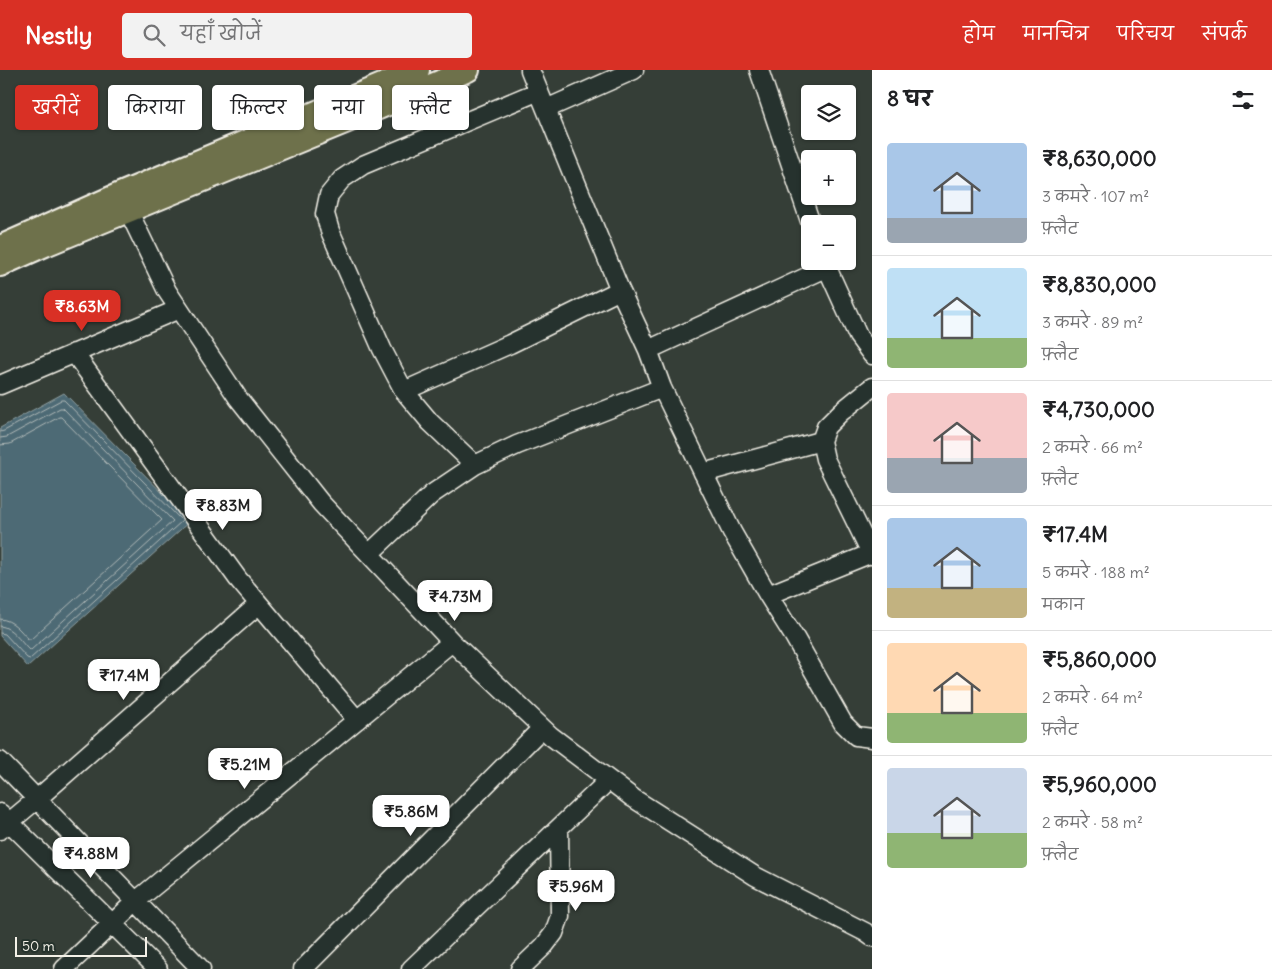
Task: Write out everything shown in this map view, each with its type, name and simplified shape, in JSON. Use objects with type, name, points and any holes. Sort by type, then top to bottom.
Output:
[{"type":"main road","points":[[0,246],[418,70]]},
{"type":"main road","points":[[0,265],[45,244],[468,70]]},
{"type":"street","points":[[530,70],[620,290],[648,350],[662,388],[732,532],[843,723],[856,736],[872,738]]},
{"type":"street","points":[[546,109],[634,70]]},
{"type":"street","points":[[758,70],[808,215]]},
{"type":"street","points":[[475,465],[430,422],[404,391],[382,349],[324,214],[329,195],[342,179],[363,165],[539,91]]},
{"type":"street","points":[[128,210],[167,291],[238,398],[322,503],[452,642],[551,736],[648,808],[755,876],[872,937]]},
{"type":"street","points":[[648,350],[815,270]]},
{"type":"street","points":[[827,270],[858,336],[872,355]]},
{"type":"street","points":[[404,391],[510,344],[620,290]]},
{"type":"street","points":[[0,385],[179,309]]},
{"type":"street","points":[[74,353],[238,579],[357,720]]},
{"type":"street","points":[[768,595],[872,554],[825,459],[821,441],[826,427],[872,387]]},
{"type":"street","points":[[369,554],[432,494],[475,465],[517,445],[662,388]]},
{"type":"street","points":[[703,473],[821,441]]},
{"type":"street","points":[[158,969],[112,923],[3,821],[37,799],[259,604]]},
{"type":"street","points":[[64,969],[136,901],[452,642]]},
{"type":"street","points":[[303,969],[542,728]]},
{"type":"street","points":[[0,761],[202,969]]},
{"type":"street","points":[[411,969],[609,780]]},
{"type":"street","points":[[520,969],[544,946],[554,933],[560,916],[559,828]]},
{"type":"water","points":[[64,393],[190,521],[28,667],[0,636],[0,428]]}]
